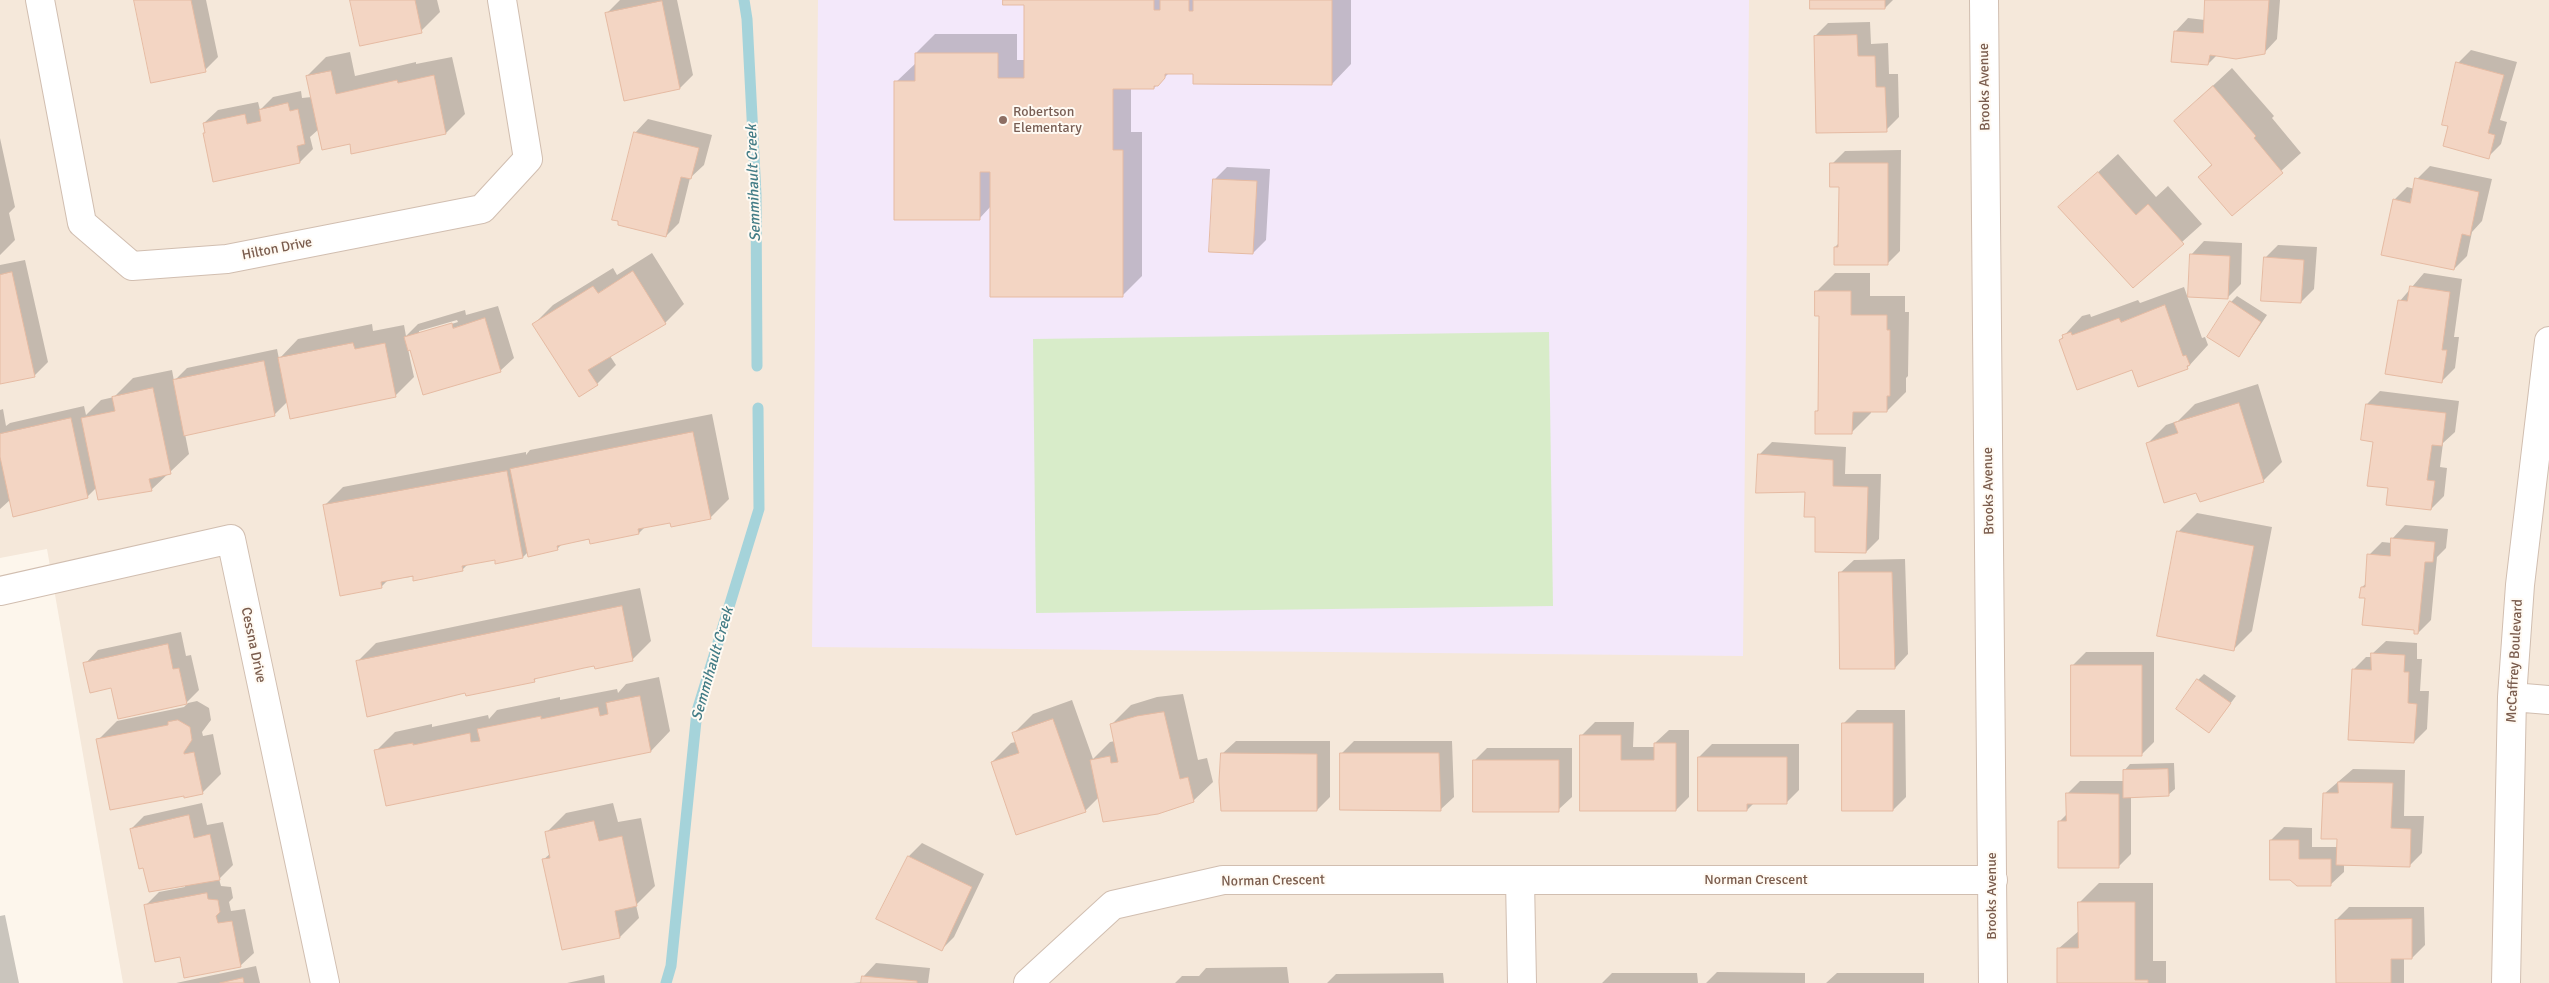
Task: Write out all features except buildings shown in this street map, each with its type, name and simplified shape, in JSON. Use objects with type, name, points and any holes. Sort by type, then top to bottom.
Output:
[{"type":"street","name":"Hilton Drive","points":[[40,0],[82,223],[132,266],[227,259],[482,209],[528,159],[502,0]]},
{"type":"street","name":"Brooks Avenue","points":[[1984,0],[1993,983]]},
{"type":"street","name":"McCaffrey Boulevard","points":[[2506,983],[2512,698],[2520,585],[2549,341]]},
{"type":"street","name":"Cessna Drive","points":[[0,591],[231,539],[325,983]]},
{"type":"street","points":[[2512,698],[2549,700]]},
{"type":"street","name":"Norman Crescent","points":[[1028,983],[1113,905],[1223,880],[1992,880]]},
{"type":"street","points":[[1520,880],[1522,983]]},
{"type":"shaded area","points":[[0,0],[2549,0],[2549,983],[123,983],[47,549],[0,558]]},
{"type":"shaded area","points":[[818,0],[1749,0],[1743,656],[812,647]]},
{"type":"green space","points":[[1549,332],[1553,606],[1036,613],[1033,339]]},
{"type":"waterway","name":"Semmihault Creek","points":[[744,0],[747,19],[756,195],[757,366]]},
{"type":"waterway","name":"Semmihault Creek","points":[[666,983],[671,966],[697,711],[759,509],[758,408]]},
{"type":"place","name":"Robertson Elementary","points":[[1003,120]]}]
